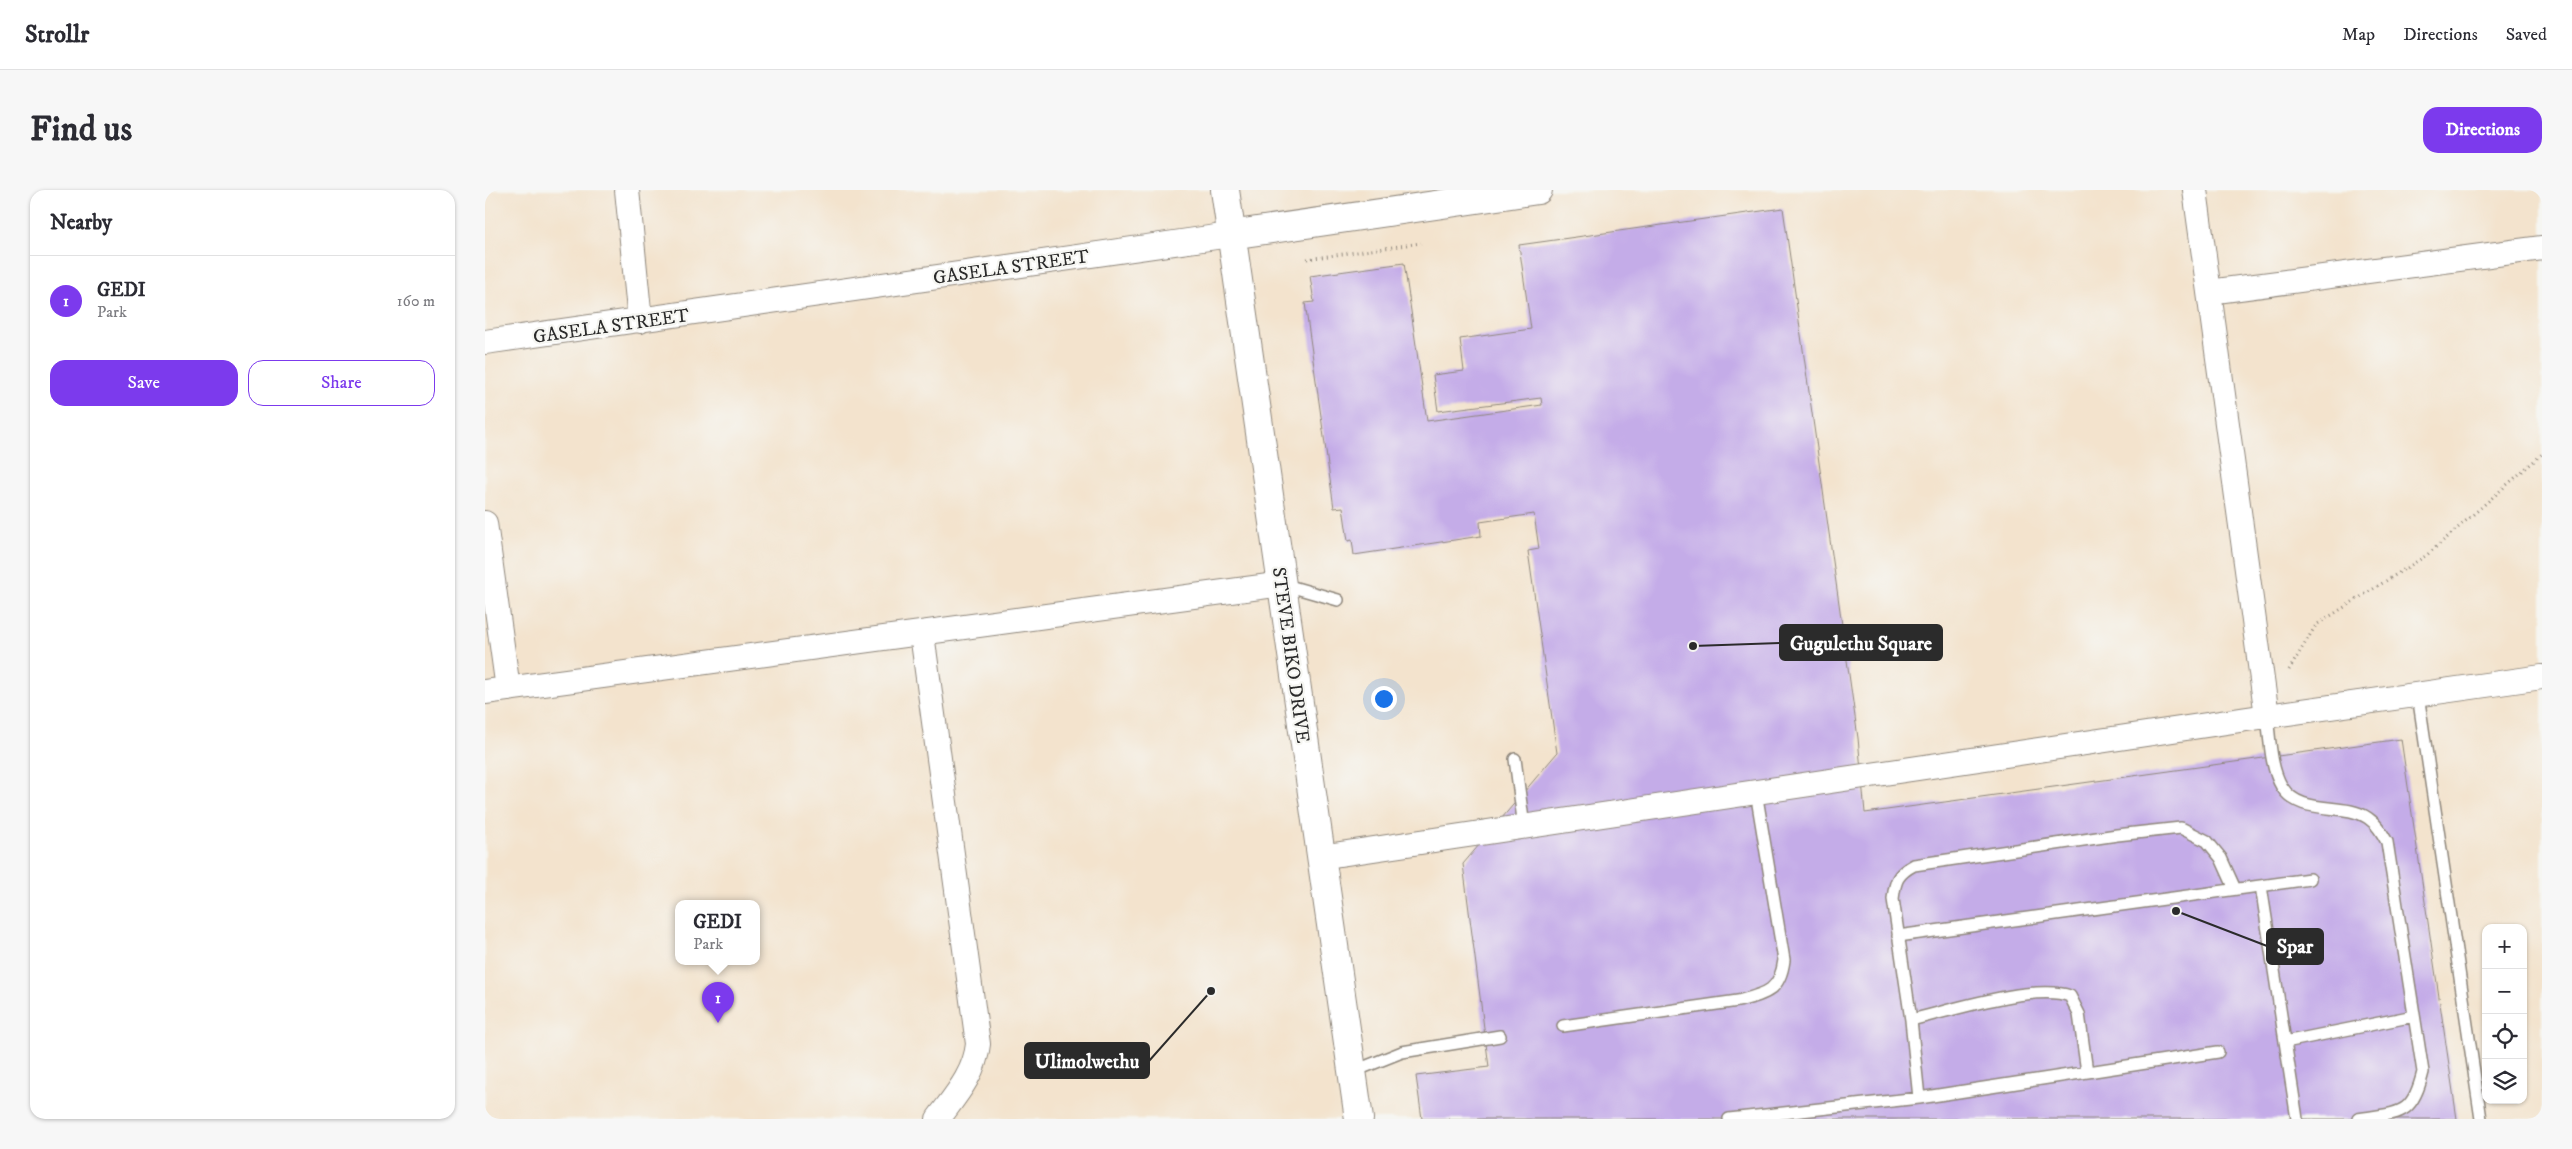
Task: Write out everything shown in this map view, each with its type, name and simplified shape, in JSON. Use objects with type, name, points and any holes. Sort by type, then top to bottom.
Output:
[{"type":"main road","name":"STEVE BIKO DRIVE","points":[[1225,190],[1359,1119]]},
{"type":"main road","name":"GASELA STREET","points":[[1230,235],[1538,190]]},
{"type":"street","points":[[627,190],[640,321]]},
{"type":"street","points":[[2195,190],[2267,716]]},
{"type":"street","name":"GASELA STREET","points":[[485,342],[1230,235]]},
{"type":"street","points":[[2209,292],[2542,248]]},
{"type":"street","points":[[485,523],[496,691],[1282,584]]},
{"type":"street","points":[[922,634],[978,1044],[971,1072],[938,1119]]},
{"type":"street","points":[[1321,857],[2267,716],[2542,677]]},
{"type":"lane","points":[[1282,584],[1338,600]]},
{"type":"lane","points":[[2418,695],[2481,1119]]},
{"type":"lane","points":[[2267,716],[2275,769],[2283,788],[2298,801],[2367,817],[2378,827],[2387,842],[2423,1072],[2415,1100],[2406,1109],[2358,1119]]},
{"type":"lane","points":[[1515,760],[1524,827]]},
{"type":"lane","points":[[1563,1026],[1737,1001],[1763,994],[1777,984],[1784,960],[1756,792]]},
{"type":"lane","points":[[1919,1098],[1911,1020],[1893,900],[1895,881],[1901,871],[1914,865],[2107,836],[2181,828],[2197,834],[2207,841],[2221,858],[2235,889]]},
{"type":"lane","points":[[1898,936],[2310,878]]},
{"type":"lane","points":[[2261,886],[2297,1119]]},
{"type":"lane","points":[[1911,1020],[1974,1003],[2058,991],[2070,996],[2079,1014],[2087,1072]]},
{"type":"lane","points":[[2285,1042],[2414,1016]]},
{"type":"lane","points":[[1352,1072],[1409,1050],[1500,1036]]},
{"type":"lane","points":[[1729,1119],[1919,1098],[2219,1052]]},
{"type":"path","points":[[1307,259],[1421,243]]},
{"type":"path","points":[[2287,673],[2316,625],[2427,555],[2542,454]]},
{"type":"building","points":[[1783,208],[1858,738],[1865,813],[2401,739],[2457,1119],[1422,1119],[1416,1076],[1489,1067],[1463,864],[1557,753],[1528,551],[1539,549],[1534,514],[1480,522],[1481,536],[1354,555],[1352,540],[1348,541],[1343,507],[1334,508],[1305,303],[1314,302],[1310,276],[1404,263],[1427,421],[1542,405],[1541,398],[1438,411],[1433,375],[1464,371],[1460,339],[1531,329],[1519,245]]},
{"type":"place","name":"Gugulethu Square","points":[[1693,646]]},
{"type":"place","name":"Spar","points":[[2176,911]]},
{"type":"place","name":"Ulimolwethu","points":[[1211,991]]},
{"type":"place","name":"GEDI","points":[[718,1023]]}]
